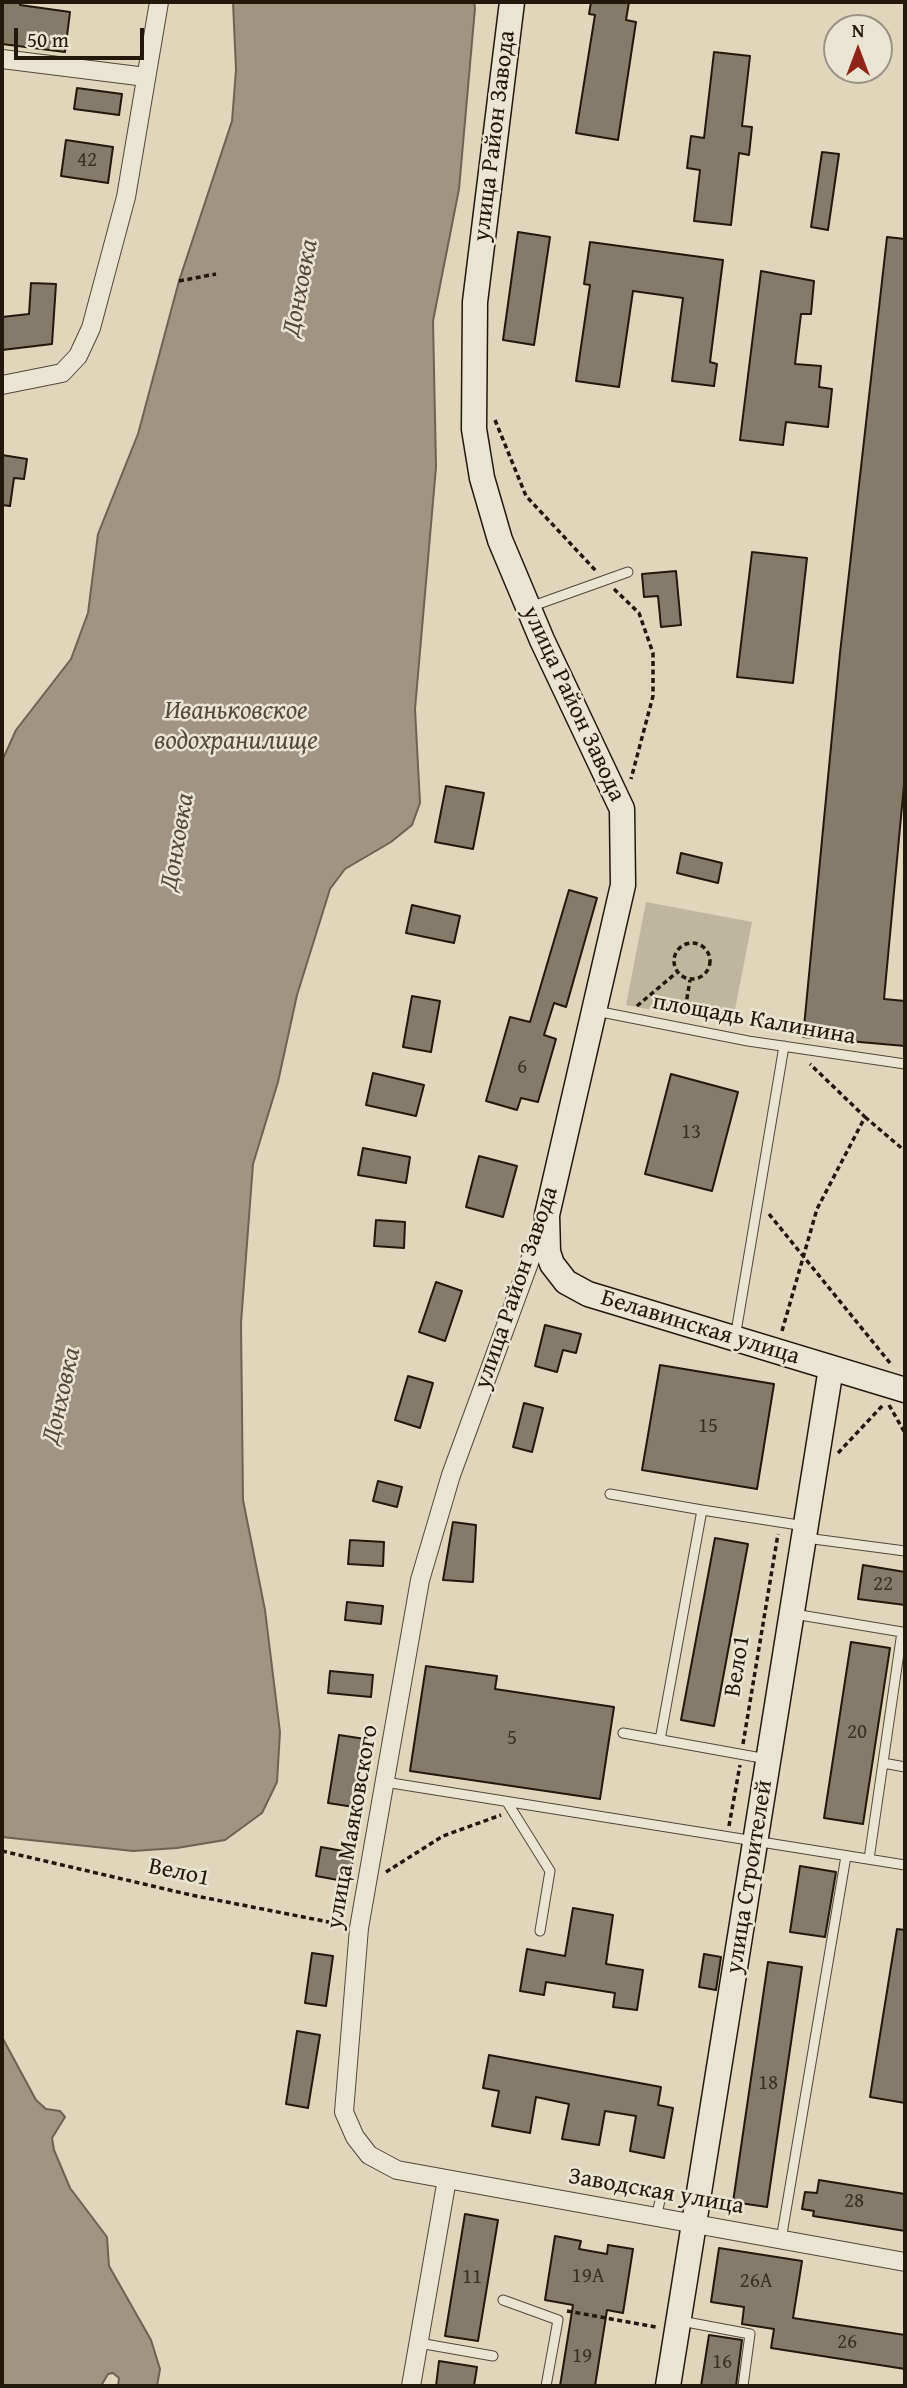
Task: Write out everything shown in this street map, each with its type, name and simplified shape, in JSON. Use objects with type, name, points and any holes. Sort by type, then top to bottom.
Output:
[{"type":"street","points":[[2,385],[49,378],[70,365],[91,328],[127,197],[159,2]]},
{"type":"street","name":"улица Район Завода","points":[[451,1475],[547,1215],[624,885],[622,809],[528,607],[500,540],[482,478],[474,429],[472,373],[475,302],[512,2]]},
{"type":"street","points":[[2,59],[146,77]]},
{"type":"street","name":"Белавинская улица","points":[[547,1215],[546,1240],[552,1264],[566,1282],[577,1289],[628,1308],[831,1368],[896,1391]]},
{"type":"street","name":"улица Строителей","points":[[668,2386],[831,1368]]},
{"type":"street","name":"улица Маяковского","points":[[397,2170],[369,2155],[355,2137],[344,2112],[351,1953],[385,1782],[420,1580],[451,1475]]},
{"type":"street","name":"Заводская улица","points":[[397,2170],[905,2262]]},
{"type":"street","points":[[411,2386],[447,2179]]},
{"type":"lane","points":[[528,607],[628,572]]},
{"type":"lane","name":"площадь Калинина","points":[[596,1011],[789,1047],[905,1064]]},
{"type":"lane","points":[[734,1339],[789,1047]]},
{"type":"lane","points":[[610,1494],[780,1522],[805,1532],[905,1551]]},
{"type":"lane","points":[[660,1740],[702,1510]]},
{"type":"lane","points":[[792,1614],[904,1632],[869,1859]]},
{"type":"lane","points":[[623,1733],[768,1760]]},
{"type":"lane","points":[[883,1763],[905,1767]]},
{"type":"lane","points":[[385,1782],[905,1865]]},
{"type":"lane","points":[[507,1802],[550,1871],[540,1931]]},
{"type":"lane","points":[[781,2240],[846,1856]]},
{"type":"lane","points":[[656,2218],[661,2196]]},
{"type":"lane","points":[[503,2300],[558,2320],[546,2386]]},
{"type":"lane","points":[[678,2325],[750,2334],[743,2386]]},
{"type":"lane","points":[[419,2343],[493,2356]]},
{"type":"path","points":[[178,281],[216,274]]},
{"type":"path","points":[[506,452],[526,496],[639,613],[653,653],[653,696],[622,809]]},
{"type":"path","points":[[686,943],[697,943],[707,949],[711,959],[709,970],[701,978],[690,980],[677,972],[673,961],[677,951],[686,943]]},
{"type":"path","points":[[625,1017],[677,972]]},
{"type":"path","points":[[682,1028],[690,980]]},
{"type":"path","points":[[789,1047],[905,1151]]},
{"type":"path","points":[[780,1340],[817,1209],[865,1117]]},
{"type":"path","points":[[758,1201],[804,1258],[896,1391],[905,1433]]},
{"type":"path","points":[[835,1457],[896,1391]]},
{"type":"path","name":"Вело1","points":[[729,1828],[780,1522]]},
{"type":"path","points":[[379,1878],[443,1836],[514,1810]]},
{"type":"path","name":"Вело1","points":[[2,1851],[191,1895],[349,1926]]},
{"type":"path","points":[[558,2310],[678,2325]]},
{"type":"shaded area","points":[[646,902],[752,922],[732,1025],[626,1005]]},
{"type":"water","name":"Иваньковское водохранилище","points":[[233,2],[474,2],[475,8],[459,189],[433,321],[436,467],[415,709],[420,803],[412,825],[391,842],[345,869],[330,889],[297,995],[278,1082],[253,1164],[241,1323],[243,1500],[265,1610],[280,1732],[277,1782],[262,1813],[225,1840],[177,1848],[133,1851],[2,1837],[2,761],[16,730],[71,659],[88,613],[98,534],[138,434],[179,281],[232,121],[236,70]]},
{"type":"water","points":[[2,2037],[36,2100],[46,2109],[60,2111],[65,2117],[52,2138],[54,2150],[70,2188],[107,2237],[109,2266],[151,2340],[160,2369],[157,2386],[118,2386],[119,2378],[113,2373],[108,2374],[101,2386],[2,2386]]},
{"type":"building","points":[[2,2],[20,2],[20,5],[70,12],[65,52],[2,44]]},
{"type":"building","points":[[591,2],[629,2],[626,20],[636,22],[618,140],[576,133],[595,15],[589,14]]},
{"type":"building","points":[[714,52],[750,56],[742,126],[752,127],[749,155],[739,153],[731,225],[694,221],[700,170],[687,168],[691,136],[704,138]]},
{"type":"building","points":[[77,88],[122,94],[119,115],[74,109]]},
{"type":"building","points":[[66,140],[113,147],[108,183],[61,176]]},
{"type":"building","points":[[822,152],[839,154],[828,230],[811,227]]},
{"type":"building","points":[[518,232],[550,237],[534,345],[503,340]]},
{"type":"building","points":[[887,237],[905,239],[905,774],[884,999],[905,1001],[905,1046],[803,1037],[840,653]]},
{"type":"building","points":[[590,242],[723,260],[710,362],[717,364],[714,386],[672,381],[683,298],[633,291],[619,387],[576,381],[590,285],[584,284]]},
{"type":"building","points":[[761,271],[814,281],[811,314],[801,314],[795,364],[821,366],[819,387],[832,389],[828,427],[786,422],[783,445],[740,440]]},
{"type":"building","points":[[31,283],[56,284],[52,344],[2,350],[2,317],[29,314]]},
{"type":"building","points":[[2,455],[27,459],[24,479],[14,478],[10,506],[2,505]]},
{"type":"building","points":[[752,552],[807,558],[793,683],[737,677]]},
{"type":"building","points":[[676,571],[681,625],[661,627],[658,596],[644,597],[642,574]]},
{"type":"building","points":[[446,786],[484,793],[473,849],[435,842]]},
{"type":"building","points":[[681,853],[722,863],[718,883],[677,873]]},
{"type":"building","points":[[569,890],[597,898],[566,1007],[554,1003],[544,1035],[556,1039],[538,1102],[521,1098],[517,1110],[486,1101],[510,1017],[530,1022]]},
{"type":"building","points":[[412,905],[460,916],[454,943],[406,933]]},
{"type":"building","points":[[412,996],[440,1001],[431,1052],[403,1047]]},
{"type":"building","points":[[373,1073],[424,1085],[416,1116],[366,1105]]},
{"type":"building","points":[[671,1074],[738,1092],[712,1191],[645,1174]]},
{"type":"building","points":[[363,1148],[410,1157],[406,1183],[358,1175]]},
{"type":"building","points":[[479,1156],[517,1166],[503,1217],[466,1207]]},
{"type":"building","points":[[376,1220],[405,1222],[404,1248],[374,1246]]},
{"type":"building","points":[[436,1282],[462,1291],[445,1341],[419,1332]]},
{"type":"building","points":[[545,1325],[581,1334],[576,1353],[563,1350],[557,1372],[535,1366]]},
{"type":"building","points":[[660,1365],[774,1384],[757,1489],[642,1470]]},
{"type":"building","points":[[408,1376],[433,1383],[420,1428],[395,1420]]},
{"type":"building","points":[[524,1403],[543,1408],[532,1452],[513,1447]]},
{"type":"building","points":[[378,1481],[402,1487],[397,1507],[373,1501]]},
{"type":"building","points":[[453,1522],[476,1525],[473,1582],[443,1580]]},
{"type":"building","points":[[715,1538],[748,1544],[714,1726],[681,1720]]},
{"type":"building","points":[[350,1540],[384,1542],[383,1566],[348,1564]]},
{"type":"building","points":[[863,1565],[905,1572],[905,1605],[858,1599]]},
{"type":"building","points":[[347,1602],[383,1606],[381,1624],[345,1620]]},
{"type":"building","points":[[851,1642],[890,1648],[863,1824],[824,1818]]},
{"type":"building","points":[[426,1666],[497,1676],[495,1689],[614,1707],[600,1799],[410,1771]]},
{"type":"building","points":[[330,1671],[373,1675],[371,1697],[328,1693]]},
{"type":"building","points":[[339,1735],[365,1739],[354,1807],[328,1803]]},
{"type":"building","points":[[321,1847],[354,1853],[349,1882],[316,1876]]},
{"type":"building","points":[[800,1866],[836,1872],[825,1937],[790,1932]]},
{"type":"building","points":[[573,1908],[613,1915],[606,1964],[643,1970],[637,2010],[613,2007],[615,1993],[546,1982],[544,1995],[520,1991],[527,1949],[565,1956]]},
{"type":"building","points":[[897,1929],[905,1930],[905,2103],[870,2097]]},
{"type":"building","points":[[312,1953],[333,1956],[326,2006],[305,2003]]},
{"type":"building","points":[[704,1954],[721,1957],[716,1990],[699,1987]]},
{"type":"building","points":[[768,1962],[802,1967],[767,2207],[733,2202]]},
{"type":"building","points":[[297,2031],[320,2035],[308,2108],[286,2104]]},
{"type":"building","points":[[489,2055],[661,2087],[658,2105],[673,2108],[664,2158],[630,2151],[636,2116],[605,2111],[599,2145],[562,2139],[569,2104],[536,2097],[530,2133],[492,2126],[499,2091],[483,2088]]},
{"type":"building","points":[[819,2180],[905,2194],[905,2231],[813,2216],[814,2211],[802,2209],[805,2192],[817,2193]]},
{"type":"building","points":[[465,2214],[498,2220],[478,2341],[445,2336]]},
{"type":"building","points":[[555,2236],[581,2241],[579,2249],[607,2254],[608,2245],[633,2249],[623,2313],[607,2310],[595,2386],[560,2386],[573,2305],[545,2300]]},
{"type":"building","points":[[719,2248],[802,2261],[793,2318],[905,2335],[905,2369],[771,2348],[774,2329],[742,2324],[744,2307],[711,2302]]},
{"type":"building","points":[[709,2335],[742,2340],[736,2386],[701,2386]]},
{"type":"building","points":[[439,2361],[477,2367],[474,2386],[436,2386]]},
{"type":"water label","name":"Донховка","points":[[301,288]]},
{"type":"water label","name":"Донховка","points":[[178,842]]},
{"type":"water label","name":"Донховка","points":[[62,1396]]}]
